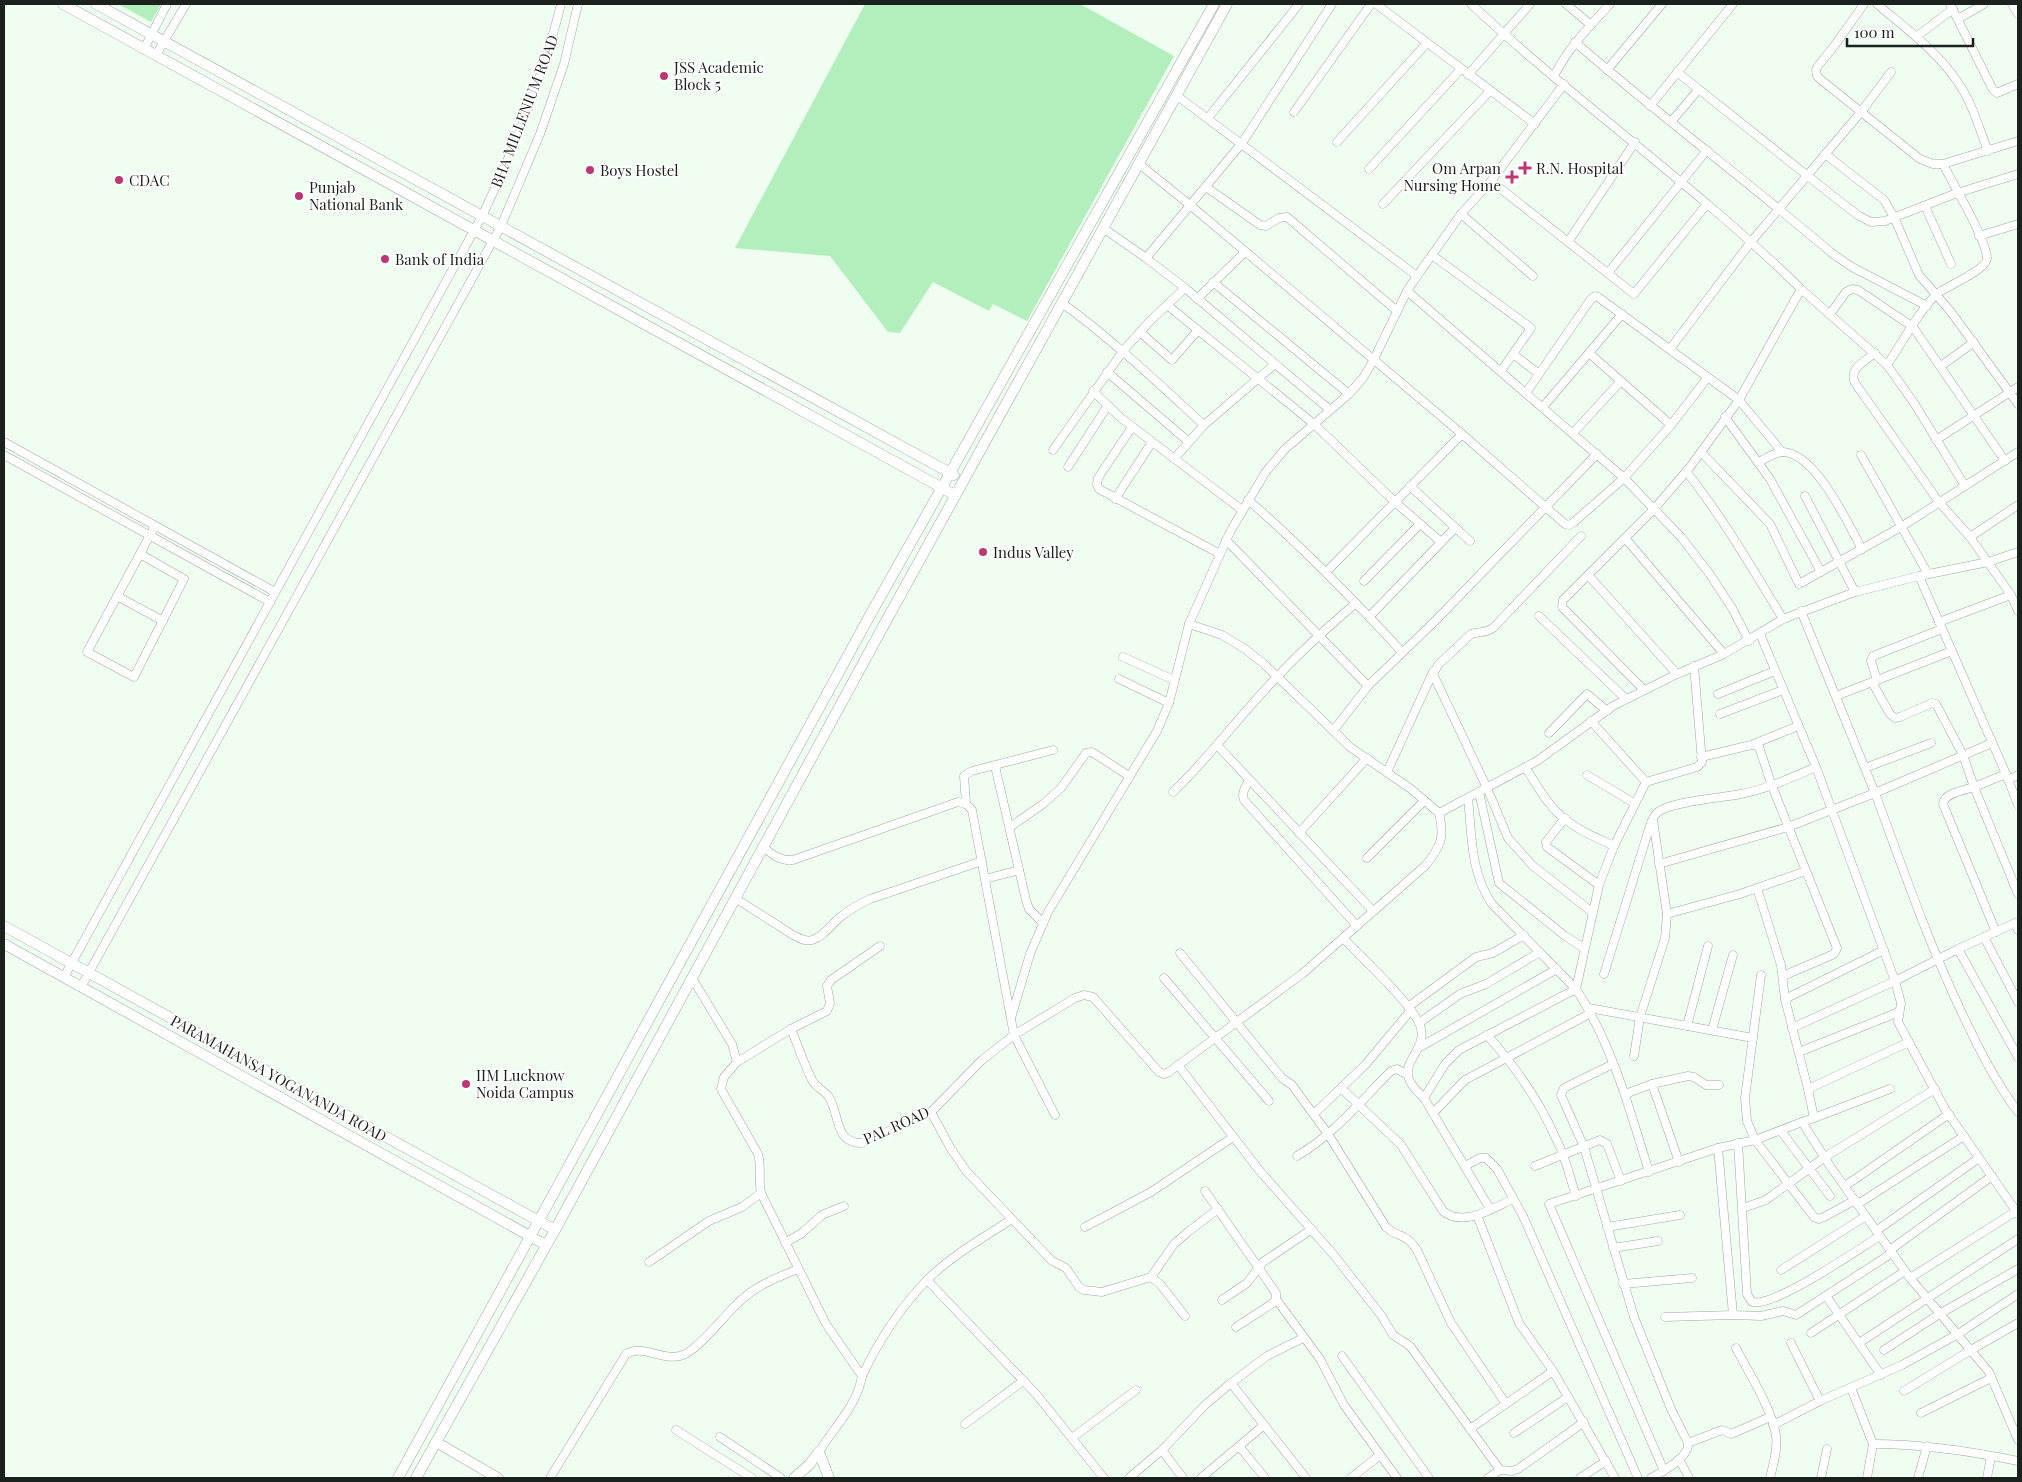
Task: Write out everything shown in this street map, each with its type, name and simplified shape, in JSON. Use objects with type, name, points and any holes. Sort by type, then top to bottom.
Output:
[{"type":"street","points":[[63,4],[956,495]]},
{"type":"street","points":[[96,4],[964,480]]},
{"type":"street","points":[[144,49],[167,4]]},
{"type":"street","points":[[156,55],[186,4]]},
{"type":"street","name":"BHA MILLENIUM ROAD","points":[[64,977],[482,216],[503,173],[523,123],[549,52],[561,4]]},
{"type":"street","name":"BHA MILLENIUM ROAD","points":[[81,987],[501,226],[540,134],[564,64],[578,4]]},
{"type":"street","points":[[398,1478],[950,473],[1214,4]]},
{"type":"street","points":[[416,1478],[555,1230],[964,480],[1227,4]]},
{"type":"street","points":[[1208,118],[1299,4]]},
{"type":"street","points":[[1146,258],[1242,143],[1332,4]]},
{"type":"street","points":[[1294,112],[1371,4]]},
{"type":"street","points":[[1376,4],[1535,124]]},
{"type":"street","points":[[1471,4],[1532,60],[1564,84],[1681,181],[1875,353],[1887,365],[1914,403],[1965,486]]},
{"type":"street","points":[[1468,75],[1530,4]]},
{"type":"street","points":[[1566,4],[1591,25]]},
{"type":"street","points":[[1554,76],[1562,60],[1575,42],[1610,4]]},
{"type":"street","points":[[1607,70],[1662,4]]},
{"type":"street","points":[[1650,106],[1733,4]]},
{"type":"street","points":[[1864,4],[1816,70],[1817,76],[1820,79],[1920,159],[1933,164],[1942,164],[2018,141]]},
{"type":"street","points":[[1878,4],[1937,56],[1958,82],[1970,103],[1988,151]]},
{"type":"street","points":[[1958,19],[1984,4]]},
{"type":"street","points":[[2012,4],[2018,14]]},
{"type":"street","points":[[1916,37],[1952,6],[1993,90],[2001,93],[2018,84]]},
{"type":"street","points":[[1575,42],[1650,106],[1707,150],[1839,259],[1927,306]]},
{"type":"street","points":[[1337,142],[1427,43]]},
{"type":"street","points":[[1369,170],[1461,69]]},
{"type":"street","points":[[1677,72],[1859,216],[1871,222],[1885,221],[1957,193],[2018,174]]},
{"type":"street","points":[[1670,349],[1750,243],[1861,112],[1891,72]]},
{"type":"street","points":[[1011,1018],[1030,954],[1043,923],[1065,882],[1157,732],[1169,703],[1189,624],[1226,540],[1242,510],[1265,472],[1285,449],[1348,394],[1363,378],[1374,361],[1407,291],[1432,254],[1461,214],[1491,181],[1564,84]]},
{"type":"street","points":[[1671,122],[1698,90]]},
{"type":"street","points":[[1383,204],[1490,91]]},
{"type":"street","points":[[1176,95],[1417,276]]},
{"type":"street","points":[[1568,242],[1634,142]]},
{"type":"street","points":[[1608,273],[1707,150]]},
{"type":"street","points":[[1826,154],[1884,200],[1894,217],[1919,275],[1974,342],[2018,404]]},
{"type":"street","points":[[1139,164],[1462,434],[1564,524],[1569,525],[1624,478],[1671,425],[1708,377]]},
{"type":"street","points":[[1887,365],[1936,295],[1981,269],[1986,264],[1987,259],[1979,236],[1942,164]]},
{"type":"street","points":[[1491,181],[1634,294],[1707,204]]},
{"type":"street","points":[[1206,187],[1260,225],[1266,226],[1279,218],[1287,217],[1397,311]]},
{"type":"street","points":[[1925,206],[1951,264]]},
{"type":"street","points":[[1461,214],[1533,276]]},
{"type":"street","points":[[1979,236],[2018,224]]},
{"type":"street","points":[[1103,228],[1184,288],[1330,410]]},
{"type":"street","points":[[1197,299],[1245,252]]},
{"type":"street","points":[[1432,254],[1531,328],[1501,371]]},
{"type":"street","points":[[1213,282],[1348,394]]},
{"type":"street","points":[[1053,450],[1123,351],[1184,288]]},
{"type":"street","points":[[1644,690],[1562,606],[1563,600],[1654,509],[1701,452],[1739,400],[1801,289]]},
{"type":"street","points":[[1830,314],[1846,292],[1852,289],[1858,290],[1913,327],[2005,461]]},
{"type":"street","points":[[1407,291],[1624,478],[1681,537],[1709,573],[1732,608],[1749,641]]},
{"type":"street","points":[[1526,393],[1591,299],[1595,296],[1739,400],[1782,452]]},
{"type":"street","points":[[1062,303],[1123,351],[1204,425]]},
{"type":"street","points":[[1167,305],[1314,424],[1395,502],[1441,542]]},
{"type":"street","points":[[1543,407],[1622,314]]},
{"type":"street","points":[[1140,332],[1172,360],[1198,330]]},
{"type":"street","points":[[1941,366],[1974,342]]},
{"type":"street","points":[[1589,353],[1671,425]]},
{"type":"street","points":[[1875,353],[1855,370],[1852,378],[1939,502],[1970,537],[1988,562],[2011,595],[2018,611]]},
{"type":"street","points":[[1513,354],[1539,374]]},
{"type":"street","points":[[1174,459],[1204,425],[1275,364]]},
{"type":"street","points":[[1107,372],[1189,442]]},
{"type":"street","points":[[1573,433],[1620,382]]},
{"type":"street","points":[[1936,440],[2018,387]]},
{"type":"street","points":[[1093,391],[1132,427],[1242,510]]},
{"type":"street","points":[[1068,468],[1108,405]]},
{"type":"street","points":[[1725,417],[1780,495],[1821,572]]},
{"type":"street","points":[[1132,427],[1098,478],[1097,484],[1100,489],[1115,499],[1220,554]]},
{"type":"street","points":[[1326,572],[1462,434]]},
{"type":"street","points":[[4,442],[275,592]]},
{"type":"street","points":[[1115,499],[1152,442]]},
{"type":"street","points":[[16,448],[7,457],[270,602]]},
{"type":"street","points":[[1701,452],[1770,524],[1799,584],[1901,526],[2018,452]]},
{"type":"street","points":[[1758,462],[1782,452],[1791,453],[1803,460],[1817,473],[1862,549]]},
{"type":"street","points":[[1333,731],[1368,686],[1436,620],[1597,454]]},
{"type":"street","points":[[1861,455],[1928,574]]},
{"type":"street","points":[[1686,471],[1712,503],[1733,534],[1783,619]]},
{"type":"street","points":[[1410,486],[1470,542]]},
{"type":"street","points":[[1805,496],[1855,592]]},
{"type":"street","points":[[1248,500],[1284,531],[1326,572],[1402,652]]},
{"type":"street","points":[[1970,537],[2018,505]]},
{"type":"street","points":[[1364,581],[1420,524]]},
{"type":"street","points":[[140,554],[184,579],[134,677],[87,652],[150,535],[156,526]]},
{"type":"street","points":[[1369,617],[1455,528]]},
{"type":"street","points":[[1387,772],[1434,669],[1471,634],[1477,632],[1484,633],[1494,627],[1581,536]]},
{"type":"street","points":[[1625,538],[1724,654]]},
{"type":"street","points":[[1226,540],[1368,686]]},
{"type":"street","points":[[1439,813],[1537,761],[1607,710],[1677,674],[1724,654],[1749,641],[1783,619],[1855,592],[1919,576],[1988,562],[2018,552]]},
{"type":"street","points":[[1588,575],[1677,674]]},
{"type":"street","points":[[1919,576],[2018,805]]},
{"type":"street","points":[[2011,595],[1873,656],[1871,661],[1874,681],[1890,714],[1895,718],[1932,703],[1936,704],[1963,755],[1974,787],[2018,894]]},
{"type":"street","points":[[117,596],[163,621]]},
{"type":"street","points":[[1173,792],[1217,746],[1277,676],[1319,635],[1356,603]]},
{"type":"street","points":[[1801,611],[1875,793],[1937,960],[1981,1054],[2018,1112]]},
{"type":"street","points":[[1539,616],[1626,700]]},
{"type":"street","points":[[1189,624],[1222,634],[1238,644],[1277,676],[1350,747],[1387,772],[1439,813],[1442,838],[1436,852],[1426,865],[1302,974],[1178,1065],[1271,1184],[1312,1229],[1381,1315],[1393,1335],[1410,1346],[1500,1470]]},
{"type":"street","points":[[1760,634],[1833,810],[1884,950],[1901,1003],[1898,1022],[1949,1114],[2018,1212],[1907,1274],[1811,1332]]},
{"type":"street","points":[[1836,696],[1952,651]]},
{"type":"street","points":[[1123,657],[1174,680]]},
{"type":"street","points":[[1576,989],[1599,885],[1614,846],[1634,803],[1646,782],[1697,768],[1702,762],[1694,666]]},
{"type":"street","points":[[1434,669],[1433,674],[1487,788],[1508,838],[1532,865],[1592,912]]},
{"type":"street","points":[[1718,694],[1775,671]]},
{"type":"street","points":[[1119,679],[1169,703]]},
{"type":"street","points":[[1720,714],[1783,690]]},
{"type":"street","points":[[1549,733],[1587,694],[1607,710]]},
{"type":"street","points":[[1591,721],[1646,782]]},
{"type":"street","points":[[1701,757],[1750,745],[1798,726]]},
{"type":"street","points":[[1659,864],[1788,827],[1875,793],[1992,742]]},
{"type":"street","points":[[1865,768],[1931,743]]},
{"type":"street","points":[[1750,745],[1759,747],[1772,786],[1836,948],[1836,952],[1783,976]]},
{"type":"street","points":[[1217,746],[1373,911]]},
{"type":"street","points":[[966,804],[964,776],[972,771],[1053,750]]},
{"type":"street","points":[[1010,827],[1043,804],[1061,788],[1086,753],[1092,752],[1129,776]]},
{"type":"street","points":[[1299,833],[1367,758]]},
{"type":"street","points":[[995,766],[1028,909],[1043,923]]},
{"type":"street","points":[[1525,767],[1545,799],[1565,818],[1579,829],[1614,846]]},
{"type":"street","points":[[1604,974],[1653,817],[1659,810],[1742,794],[1772,786],[1816,767]]},
{"type":"street","points":[[1587,775],[1634,803]]},
{"type":"street","points":[[1996,932],[1943,804],[1947,797],[1974,787],[2018,775]]},
{"type":"street","points":[[1250,780],[1244,790],[1244,800],[1357,926]]},
{"type":"street","points":[[1479,792],[1499,883],[1565,936],[1584,948]]},
{"type":"street","points":[[1468,798],[1476,874],[1483,890],[1492,904],[1576,989],[1590,1010],[1625,1094],[1649,1172]]},
{"type":"street","points":[[1367,858],[1424,801]]},
{"type":"street","points":[[763,847],[777,858],[786,861],[793,860],[958,802],[966,804],[972,810],[1014,1035],[1055,1115]]},
{"type":"street","points":[[1634,1056],[1640,1017],[1665,938],[1667,914],[1653,817]]},
{"type":"street","points":[[1565,818],[1546,842],[1547,847],[1599,885]]},
{"type":"street","points":[[735,898],[793,936],[802,940],[812,940],[822,935],[855,906],[870,899],[982,861]]},
{"type":"street","points":[[985,879],[1019,870]]},
{"type":"street","points":[[1667,914],[1757,888],[1806,871]]},
{"type":"street","points":[[1757,888],[1783,976],[1785,999],[1814,1118]]},
{"type":"street","points":[[1792,1028],[1895,981],[1958,948],[2017,924]]},
{"type":"street","name":"PARAMAHANSA YOGANANDA ROAD","points":[[4,926],[555,1230]]},
{"type":"street","points":[[1314,1114],[1366,1064],[1410,1008],[1476,958],[1493,953],[1524,935]]},
{"type":"street","points":[[1984,937],[2018,1002]]},
{"type":"street","points":[[1343,938],[1410,1008],[1420,1023],[1423,1034],[1420,1047],[1411,1062],[1408,1075],[1466,1166],[1490,1209]]},
{"type":"street","name":"PARAMAHANSA YOGANANDA ROAD","points":[[4,944],[546,1245]]},
{"type":"street","points":[[862,1376],[826,1324],[785,1243],[761,1193],[758,1154],[721,1090],[724,1077],[737,1062],[791,1029],[827,1011],[830,1003],[827,986],[831,980],[880,946]]},
{"type":"street","points":[[1687,1026],[1708,946]]},
{"type":"street","points":[[1958,948],[2018,1057]]},
{"type":"street","points":[[1785,999],[1884,950]]},
{"type":"street","points":[[1420,1023],[1460,994],[1486,984],[1540,952]]},
{"type":"street","points":[[1180,953],[1235,1024],[1282,1078],[1292,1084],[1328,1134],[1386,1228],[1391,1232],[1405,1236],[1411,1241],[1451,1323],[1506,1404]]},
{"type":"street","points":[[1712,1030],[1733,955]]},
{"type":"street","points":[[676,969],[692,978],[732,1044],[737,1062]]},
{"type":"street","points":[[1420,1047],[1557,969]]},
{"type":"street","points":[[1761,975],[1745,1098],[1747,1121],[1754,1140],[1814,1217],[1819,1218],[1856,1202],[1964,1136]]},
{"type":"street","points":[[1164,978],[1269,1101]]},
{"type":"street","points":[[1424,1098],[1445,1064],[1459,1050],[1576,989]]},
{"type":"street","name":"PAL ROAD","points":[[791,1029],[813,1081],[829,1097],[842,1133],[846,1140],[852,1143],[862,1143],[931,1112],[982,1060],[1014,1035],[1075,998],[1093,997],[1159,1072],[1164,1074],[1178,1065]]},
{"type":"street","points":[[1433,1113],[1465,1080],[1590,1010],[1640,1017],[1753,1038]]},
{"type":"street","points":[[1799,1052],[1899,1012]]},
{"type":"street","points":[[1487,1035],[1507,1058],[1543,1112],[1562,1154],[1576,1196]]},
{"type":"street","points":[[1808,1089],[1909,1042]]},
{"type":"street","points":[[1613,1064],[1564,1088],[1561,1091],[1561,1095],[1584,1147],[1634,1317],[1652,1363],[1688,1443],[1688,1451],[1664,1471],[1651,1478]]},
{"type":"street","points":[[1297,1156],[1314,1146],[1328,1134],[1390,1071],[1397,1069],[1408,1075]]},
{"type":"street","points":[[1625,1094],[1652,1084],[1688,1076],[1706,1085],[1719,1085]]},
{"type":"street","points":[[1652,1084],[1679,1162]]},
{"type":"street","points":[[1341,1088],[1401,1145],[1443,1211],[1450,1217],[1458,1218],[1477,1215],[1513,1199]]},
{"type":"street","points":[[1664,1471],[1549,1204],[1718,1148],[1754,1140],[1781,1131],[1890,1089]]},
{"type":"street","points":[[1743,1208],[1766,1200],[1825,1157],[1935,1089]]},
{"type":"street","points":[[931,1112],[951,1150],[967,1172],[1052,1261],[1066,1268],[1084,1290],[1102,1292],[1151,1277],[1174,1244],[1218,1209]]},
{"type":"street","points":[[1845,1186],[1949,1114]]},
{"type":"street","points":[[1802,1122],[1907,1274],[1958,1334],[1992,1378],[2018,1440]]},
{"type":"street","points":[[1781,1131],[1830,1196]]},
{"type":"street","points":[[1085,1227],[1151,1192],[1233,1137]]},
{"type":"street","points":[[1535,1166],[1600,1140],[1607,1144],[1621,1181]]},
{"type":"street","points":[[1738,1143],[1747,1294],[1752,1302],[1758,1303],[1785,1293],[1809,1279],[1878,1233],[1979,1158]]},
{"type":"street","points":[[1718,1148],[1733,1315]]},
{"type":"street","points":[[1466,1166],[1480,1158],[1486,1158],[1491,1161],[1523,1216],[1638,1478]]},
{"type":"street","points":[[1666,1318],[1733,1315],[1761,1316],[1783,1311],[1796,1315],[1891,1252],[1992,1176]]},
{"type":"street","points":[[1204,1191],[1276,1293],[1276,1299],[1320,1359],[1344,1405],[1397,1478]]},
{"type":"street","points":[[649,1262],[710,1221],[742,1207],[761,1193]]},
{"type":"street","points":[[785,1243],[802,1233],[822,1215],[844,1206]]},
{"type":"street","points":[[1607,1227],[1680,1214]]},
{"type":"street","points":[[1477,1215],[1519,1323],[1584,1422],[1616,1478]]},
{"type":"street","points":[[1781,1270],[1866,1216]]},
{"type":"street","points":[[794,1478],[819,1452],[854,1401],[862,1376],[886,1334],[927,1280],[953,1258],[1012,1219]]},
{"type":"street","points":[[1222,1300],[1247,1283],[1257,1268],[1312,1229]]},
{"type":"street","points":[[1859,1343],[2018,1239]]},
{"type":"street","points":[[1613,1248],[1658,1241]]},
{"type":"street","points":[[550,1478],[626,1354],[639,1350],[663,1357],[685,1354],[752,1291],[798,1269]]},
{"type":"street","points":[[1884,1350],[1940,1313],[2018,1270]]},
{"type":"street","points":[[1151,1277],[1160,1284],[1184,1316]]},
{"type":"street","points":[[1623,1284],[1692,1278]]},
{"type":"street","points":[[927,1280],[1023,1381],[1104,1478]]},
{"type":"street","points":[[1688,1443],[1722,1430],[1731,1434],[1772,1421],[1881,1375],[1958,1334],[2018,1294]]},
{"type":"street","points":[[1826,1296],[1881,1375]]},
{"type":"street","points":[[1236,1327],[1273,1303],[1276,1299]]},
{"type":"street","points":[[1904,1391],[2018,1323]]},
{"type":"street","points":[[1129,1478],[1162,1450],[1204,1404],[1266,1356],[1303,1338]]},
{"type":"street","points":[[1791,1343],[1820,1401]]},
{"type":"street","points":[[1736,1348],[1772,1421],[1776,1437],[1770,1478]]},
{"type":"street","points":[[1342,1356],[1429,1478]]},
{"type":"street","points":[[1470,1429],[1552,1371]]},
{"type":"street","points":[[1921,1413],[1992,1378]]},
{"type":"street","points":[[965,1424],[1023,1381]]},
{"type":"street","points":[[1231,1383],[1306,1478]]},
{"type":"street","points":[[1851,1388],[1873,1444],[1867,1478]]},
{"type":"street","points":[[1072,1438],[1136,1390]]},
{"type":"street","points":[[1514,1434],[1568,1398]]},
{"type":"street","points":[[1488,1478],[1500,1470],[1512,1472],[1518,1469],[1584,1422]]},
{"type":"street","points":[[1201,1478],[1264,1425]]},
{"type":"street","points":[[676,1430],[752,1478]]},
{"type":"street","points":[[720,1437],[781,1478]]},
{"type":"street","points":[[436,1442],[498,1478]]},
{"type":"street","points":[[1873,1444],[1927,1446],[2018,1461]]},
{"type":"street","points":[[1239,1446],[1265,1478]]},
{"type":"street","points":[[1918,1478],[1927,1446]]},
{"type":"street","points":[[1821,1478],[1828,1449]]},
{"type":"street","points":[[1162,1450],[1183,1478]]},
{"type":"street","points":[[819,1452],[829,1478]]},
{"type":"street","points":[[1351,1478],[1380,1455]]},
{"type":"street","points":[[1987,1478],[1991,1456]]},
{"type":"street","points":[[1678,1460],[1689,1478]]},
{"type":"street","points":[[1580,1478],[1606,1461]]},
{"type":"green space","points":[[118,4],[161,4],[151,22]]},
{"type":"green space","points":[[865,4],[1080,4],[1174,56],[1027,321],[993,304],[989,311],[933,282],[900,333],[888,332],[830,256],[735,248]]},
{"type":"place","name":"JSS Academic Block 5","points":[[664,76]]},
{"type":"place","name":"R.N. Hospital","points":[[1525,168]]},
{"type":"place","name":"Boys Hostel","points":[[590,170]]},
{"type":"place","name":"Om Arpan Nursing Home","points":[[1512,177]]},
{"type":"place","name":"CDAC","points":[[119,180]]},
{"type":"place","name":"Punjab National Bank","points":[[299,196]]},
{"type":"place","name":"Bank of India","points":[[385,259]]},
{"type":"place","name":"Indus Valley","points":[[983,552]]},
{"type":"place","name":"IIM Lucknow Noida Campus","points":[[466,1084]]}]
